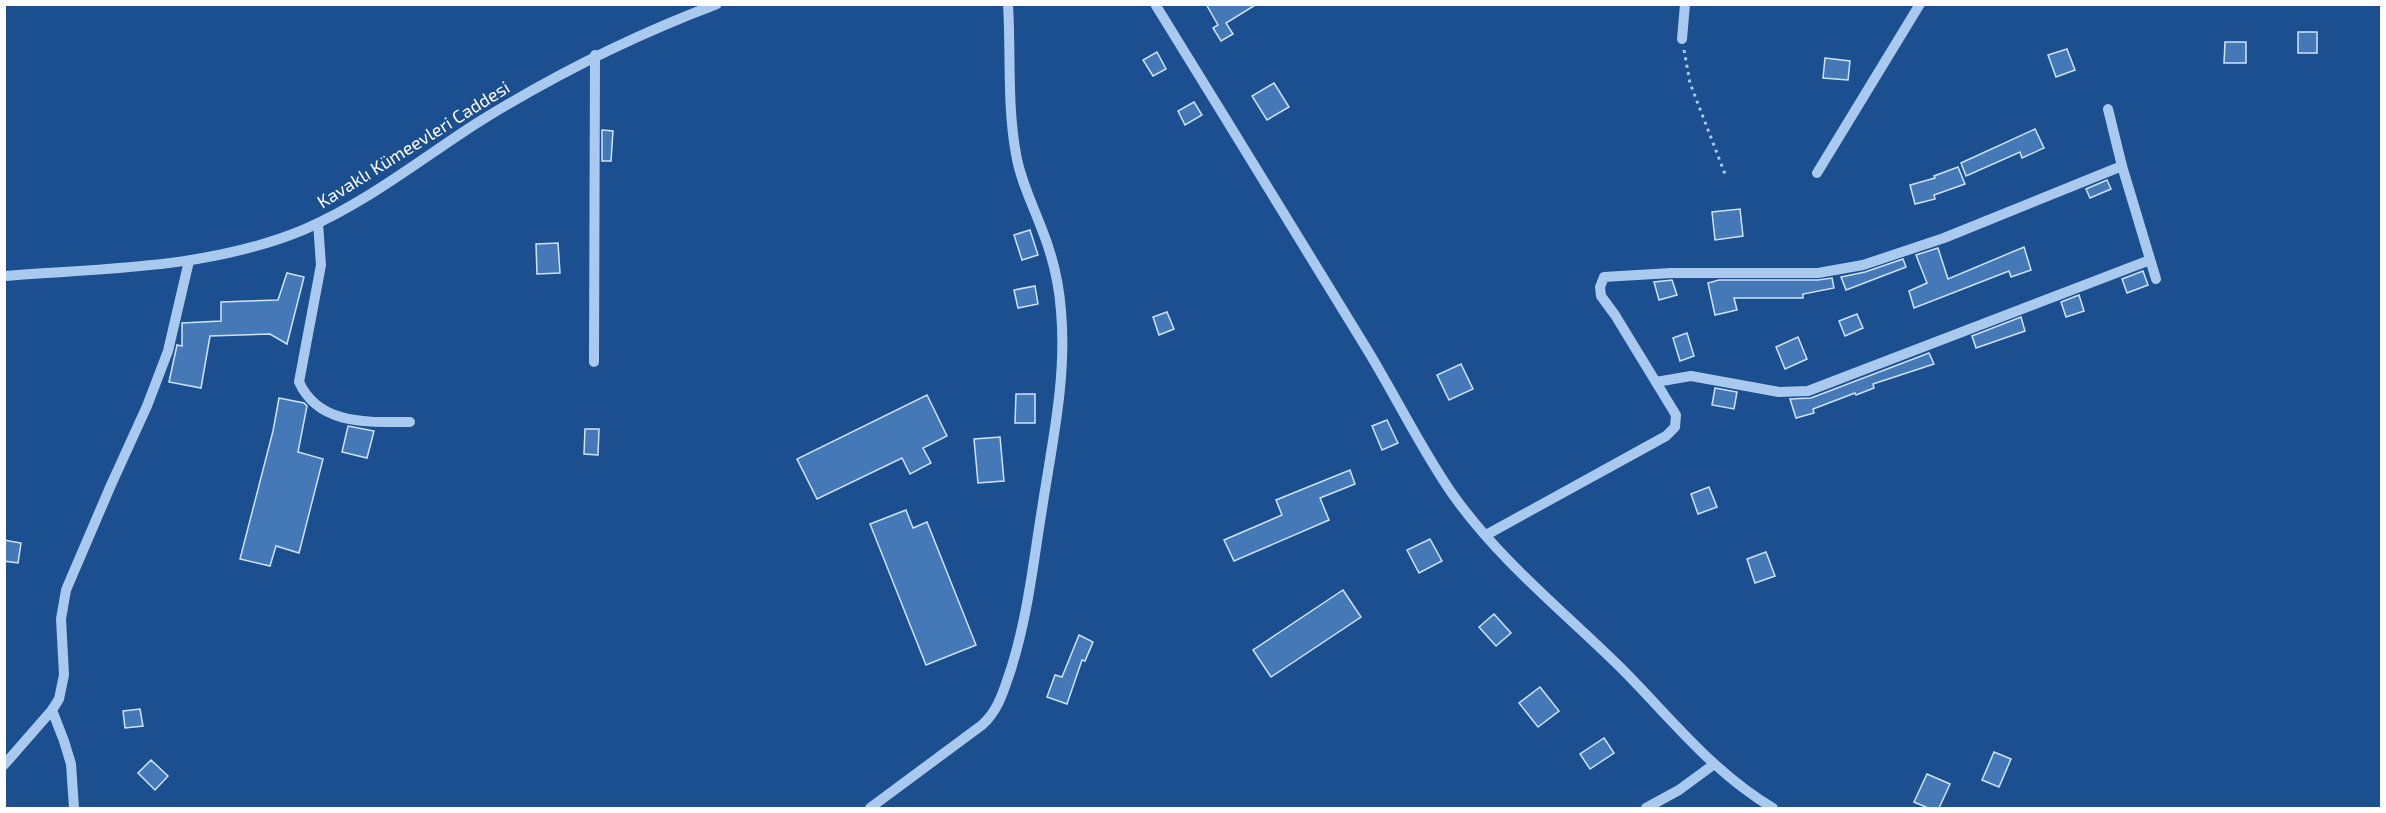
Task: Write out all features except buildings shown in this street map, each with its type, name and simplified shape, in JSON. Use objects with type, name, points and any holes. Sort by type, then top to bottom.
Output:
[{"type":"street","name":"Kavaklı Kümeevleri Caddesi","points":[[4,276],[125,269],[189,261],[271,242],[318,222],[376,190],[534,88],[595,55],[645,32],[717,4]]},
{"type":"street","points":[[870,808],[982,725],[996,709],[1019,642],[1034,573],[1060,402],[1061,310],[1057,277],[1016,156],[1011,104],[1008,4]]},
{"type":"street","points":[[1155,4],[1367,349],[1450,491],[1516,569],[1624,672],[1713,765],[1773,808]]},
{"type":"street","points":[[1682,39],[1685,4]]},
{"type":"street","points":[[1817,173],[1920,4]]},
{"type":"street","points":[[594,362],[595,55]]},
{"type":"street","points":[[2108,109],[2122,166],[2156,279]]},
{"type":"street","points":[[1486,535],[1672,432],[1677,422],[1676,415],[1601,296],[1600,287],[1604,277],[1671,273],[1818,273],[1841,270],[1944,238],[2122,166]]},
{"type":"street","points":[[318,222],[321,265],[299,382],[311,400],[337,417],[353,421],[410,423]]},
{"type":"street","points":[[1656,382],[1691,376],[1779,392],[1808,391],[2150,260]]},
{"type":"street","points":[[4,765],[59,699],[63,682],[61,619],[66,590],[147,406],[168,351],[189,261]]},
{"type":"street","points":[[52,710],[71,764],[74,808]]},
{"type":"street","points":[[1646,808],[1679,790],[1713,765]]},
{"type":"path","points":[[1682,39],[1690,83],[1725,174]]}]
